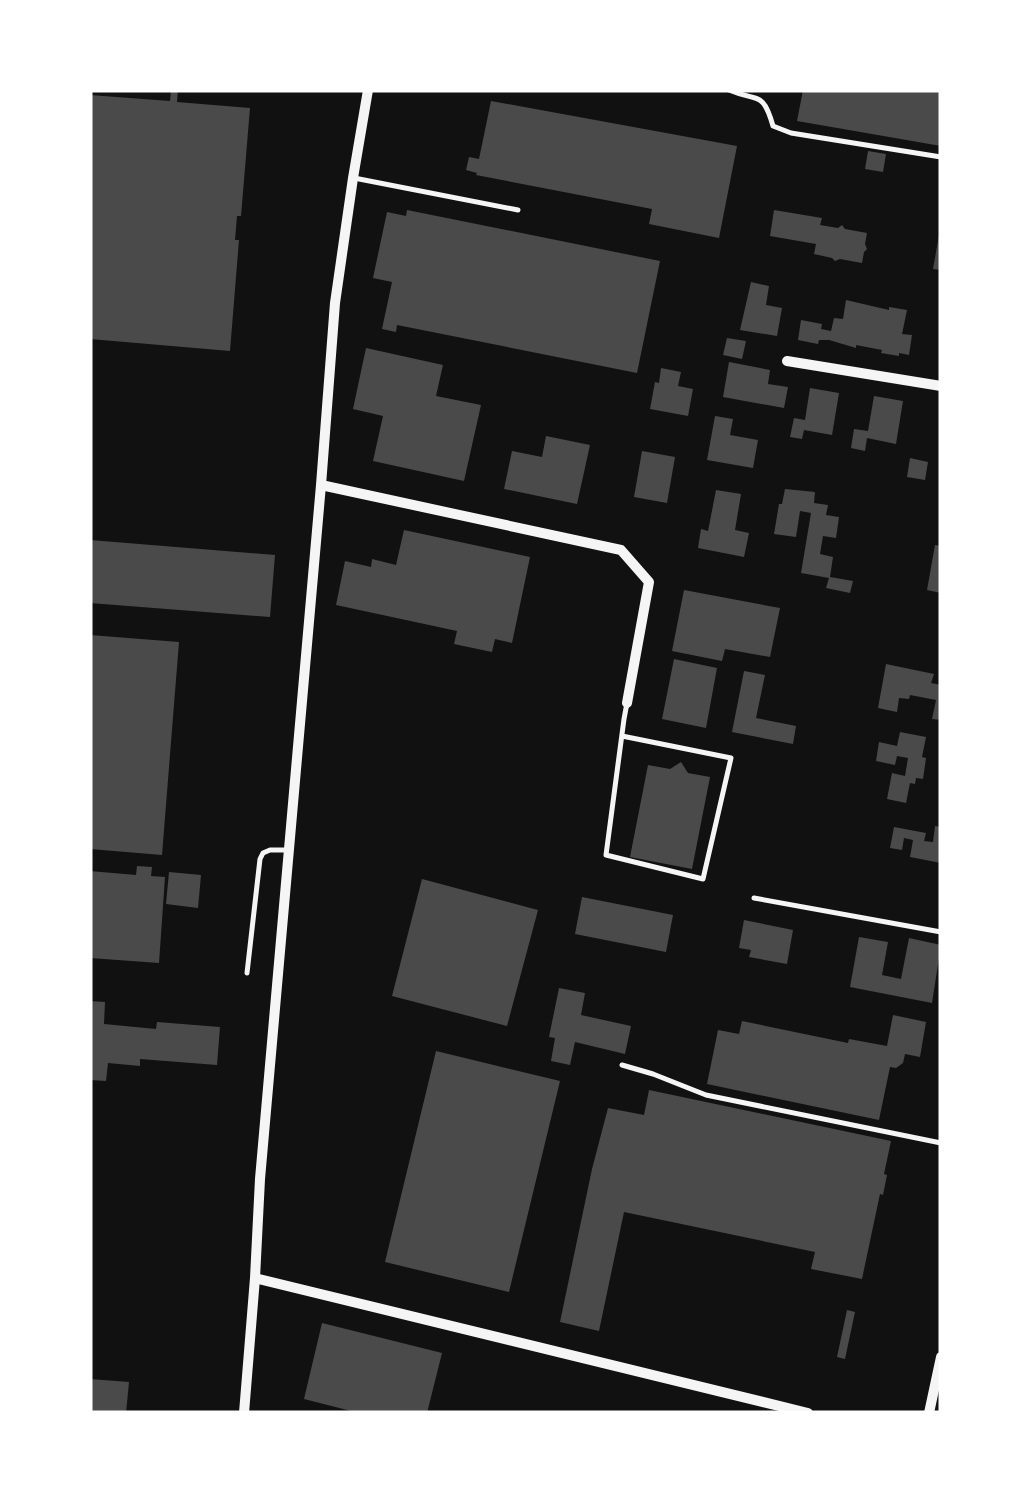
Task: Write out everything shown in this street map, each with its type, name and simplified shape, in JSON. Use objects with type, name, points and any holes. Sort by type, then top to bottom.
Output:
[{"type":"street","points":[[244,1413],[260,1178],[336,303],[368,90]]},
{"type":"street","points":[[788,361],[941,386]]},
{"type":"street","points":[[320,486],[621,550],[649,582],[627,704]]},
{"type":"street","points":[[255,1278],[808,1413]]},
{"type":"street","points":[[929,1413],[941,1357]]},
{"type":"lane","points":[[729,90],[759,98],[768,107],[773,126],[791,133],[941,157]]},
{"type":"lane","points":[[353,178],[518,210]]},
{"type":"lane","points":[[622,736],[731,758],[703,879],[606,856],[622,736],[627,704]]},
{"type":"lane","points":[[247,973],[260,859],[270,850],[289,850]]},
{"type":"lane","points":[[754,898],[941,932]]},
{"type":"lane","points":[[622,1065],[706,1096],[941,1143]]},
{"type":"building","points":[[171,90],[178,90],[177,102],[250,108],[241,216],[237,216],[235,240],[239,240],[230,351],[90,339],[90,95],[170,101]]},
{"type":"building","points":[[803,90],[941,90],[941,146],[797,121]]},
{"type":"building","points":[[491,101],[737,146],[719,238],[649,224],[652,209],[466,170],[469,157],[479,159]]},
{"type":"building","points":[[868,151],[886,154],[883,172],[865,169]]},
{"type":"building","points":[[407,210],[660,261],[637,373],[397,325],[396,332],[382,329],[392,282],[373,278],[387,212],[406,216]]},
{"type":"building","points":[[774,210],[822,218],[820,225],[842,225],[867,233],[862,263],[835,261],[814,254],[816,244],[770,236]]},
{"type":"building","points":[[941,235],[941,270],[933,269]]},
{"type":"building","points":[[751,282],[769,286],[766,305],[782,308],[777,336],[740,330]]},
{"type":"building","points":[[846,300],[907,310],[902,334],[912,335],[909,355],[881,353],[882,350],[829,340],[819,340],[818,344],[798,340],[801,320],[822,324],[821,329],[831,331],[834,318],[843,319]]},
{"type":"building","points":[[727,338],[746,341],[742,359],[723,355]]},
{"type":"building","points":[[366,348],[443,365],[436,396],[481,405],[464,481],[373,461],[383,416],[353,409]]},
{"type":"building","points":[[729,362],[770,370],[768,384],[788,387],[784,408],[723,397]]},
{"type":"building","points":[[661,368],[681,372],[678,386],[693,389],[688,416],[650,409]]},
{"type":"building","points":[[810,388],[839,393],[832,435],[804,430],[802,439],[790,437],[794,418],[805,420]]},
{"type":"building","points":[[874,396],[903,401],[896,444],[867,438],[865,451],[851,448],[854,429],[868,431]]},
{"type":"building","points":[[715,416],[733,419],[730,435],[758,440],[753,468],[707,460]]},
{"type":"building","points":[[546,436],[590,445],[577,504],[504,489],[512,451],[542,457]]},
{"type":"building","points":[[642,451],[675,457],[667,503],[634,497]]},
{"type":"building","points":[[910,458],[928,462],[925,480],[907,477]]},
{"type":"building","points":[[785,489],[815,492],[814,503],[828,505],[826,515],[839,517],[836,538],[823,536],[820,554],[833,557],[830,577],[853,581],[850,593],[826,588],[829,578],[801,573],[811,513],[800,511],[796,537],[774,534]]},
{"type":"building","points":[[716,490],[741,494],[735,530],[749,533],[744,557],[698,548],[701,529],[708,531]]},
{"type":"building","points":[[404,530],[530,557],[512,643],[495,639],[492,652],[454,644],[457,631],[336,605],[345,561],[371,567],[372,559],[396,565]]},
{"type":"building","points":[[90,540],[275,555],[270,617],[90,603]]},
{"type":"building","points":[[935,545],[941,546],[941,593],[927,590]]},
{"type":"building","points":[[684,590],[780,608],[770,657],[725,649],[722,661],[672,651]]},
{"type":"building","points":[[90,635],[179,642],[162,855],[90,849]]},
{"type":"building","points":[[674,659],[717,668],[706,728],[662,719]]},
{"type":"building","points":[[886,664],[934,674],[931,683],[941,685],[941,720],[932,719],[936,700],[910,695],[909,699],[899,698],[897,712],[878,708]]},
{"type":"building","points":[[744,671],[765,675],[756,718],[796,726],[793,744],[732,732]]},
{"type":"building","points":[[900,732],[926,737],[923,779],[916,778],[915,784],[910,783],[906,803],[887,799],[892,773],[905,776],[908,758],[897,756],[895,765],[876,761],[879,742],[897,746]]},
{"type":"building","points":[[681,762],[688,773],[710,777],[692,869],[630,857],[648,765],[670,769]]},
{"type":"building","points":[[935,826],[941,827],[941,863],[910,857],[913,840],[904,838],[902,850],[890,848],[894,827],[926,833],[924,841],[933,842]]},
{"type":"building","points":[[137,866],[152,867],[151,876],[165,877],[159,963],[90,958],[90,871],[136,875]]},
{"type":"building","points":[[169,872],[201,875],[198,908],[166,904]]},
{"type":"building","points":[[422,879],[538,910],[507,1026],[392,996]]},
{"type":"building","points":[[582,897],[673,915],[666,952],[575,934]]},
{"type":"building","points":[[744,920],[793,930],[787,964],[749,957],[751,950],[739,948]]},
{"type":"building","points":[[859,937],[888,942],[882,975],[901,979],[909,938],[941,945],[932,1003],[850,987]]},
{"type":"building","points":[[559,988],[585,993],[581,1015],[631,1026],[625,1054],[575,1042],[570,1065],[551,1061],[555,1038],[549,1037]]},
{"type":"building","points":[[90,1001],[105,1002],[104,1024],[156,1029],[157,1022],[220,1027],[217,1065],[140,1059],[140,1066],[108,1063],[106,1081],[90,1080]]},
{"type":"building","points":[[893,1015],[926,1022],[920,1057],[905,1054],[903,1063],[890,1067],[879,1120],[707,1084],[718,1030],[739,1034],[742,1021],[848,1043],[849,1039],[887,1046]]},
{"type":"building","points":[[436,1051],[560,1081],[509,1292],[385,1262]]},
{"type":"building","points":[[649,1090],[891,1141],[883,1195],[880,1194],[862,1279],[811,1269],[815,1252],[624,1212],[599,1331],[560,1322],[608,1108],[644,1115]]},
{"type":"building","points":[[847,1310],[855,1312],[845,1359],[837,1357]]},
{"type":"building","points":[[322,1323],[442,1353],[427,1413],[359,1413],[304,1399]]},
{"type":"building","points":[[90,1379],[129,1382],[126,1413],[90,1413]]}]
